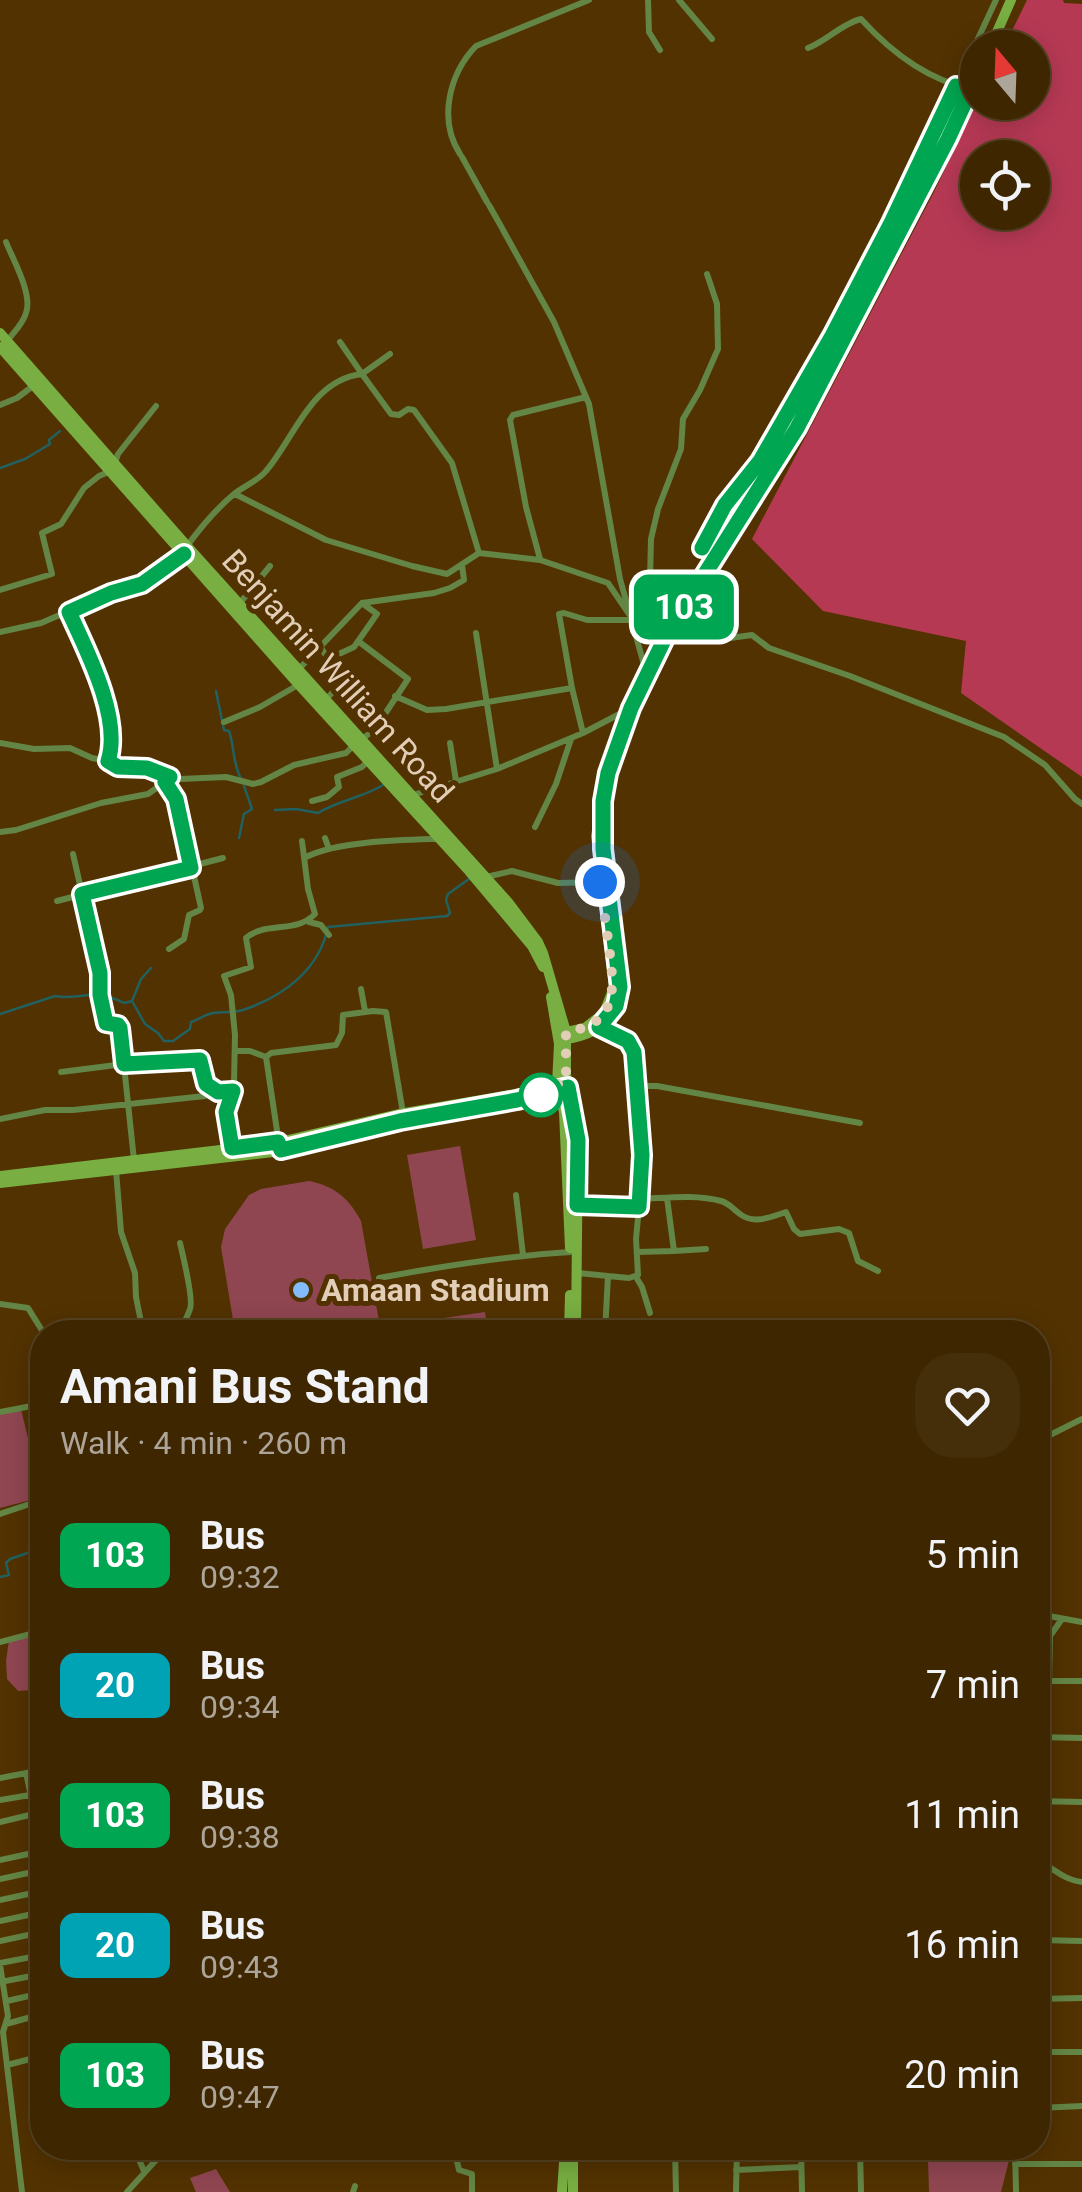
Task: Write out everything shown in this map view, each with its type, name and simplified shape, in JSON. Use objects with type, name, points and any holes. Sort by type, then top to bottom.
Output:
[{"type":"main road","points":[[998,30],[1010,0]]},
{"type":"main road","points":[[562,1037],[597,1025],[616,1006],[620,987],[604,881],[603,801],[608,773],[646,673],[797,428],[960,111]]},
{"type":"main road","name":"Benjamin William Road","points":[[2,340],[34,386],[113,468]]},
{"type":"main road","name":"Benjamin William Road","points":[[2,340],[299,685],[412,796],[486,877],[538,942],[548,964],[562,1037],[562,1083]]},
{"type":"main road","name":"Benjamin William Road","points":[[185,550],[240,603],[326,699],[368,761],[532,946],[548,983],[562,1037]]},
{"type":"main road","points":[[0,1179],[232,1148],[280,1146],[403,1113],[562,1083]]},
{"type":"main road","points":[[0,1179],[116,1170],[280,1146],[517,1100],[562,1083]]},
{"type":"main road","points":[[562,1083],[578,1140],[573,1320]]},
{"type":"main road","points":[[562,1083],[572,1320]]},
{"type":"main road","points":[[562,2192],[564,2160]]},
{"type":"main road","points":[[572,2192],[573,2160]]},
{"type":"street","points":[[589,0],[476,46],[462,60],[447,116],[453,143],[554,322],[586,397],[620,579],[646,673]]},
{"type":"street","points":[[648,0],[649,32],[660,50]]},
{"type":"street","points":[[680,0],[712,40]]},
{"type":"street","points":[[702,548],[725,505],[760,461],[832,336],[891,223],[996,0]]},
{"type":"street","points":[[808,48],[861,19],[933,78],[960,87]]},
{"type":"street","points":[[2,340],[22,322],[28,308],[28,297],[6,242]]},
{"type":"street","points":[[649,622],[651,538],[658,509],[681,449],[683,419],[718,349],[717,304],[707,274]]},
{"type":"street","points":[[340,342],[391,414],[414,410],[436,438],[452,463],[479,553]]},
{"type":"street","points":[[0,632],[41,623],[142,584],[185,550],[206,520],[265,473],[306,411],[330,387],[362,374],[390,354]]},
{"type":"street","points":[[0,405],[34,386]]},
{"type":"street","points":[[540,560],[510,420],[513,415],[586,397]]},
{"type":"street","points":[[0,590],[52,574],[42,533],[62,524],[84,488],[113,468],[118,454],[156,406]]},
{"type":"street","points":[[235,494],[350,549],[444,574],[479,553],[540,560],[608,583],[630,616]]},
{"type":"street","points":[[299,669],[362,603],[450,588],[464,580],[462,565]]},
{"type":"street","points":[[240,603],[270,566]]},
{"type":"street","points":[[331,663],[354,647],[377,614],[362,603]]},
{"type":"street","points":[[69,612],[103,695],[112,739],[108,761]]},
{"type":"street","points":[[583,733],[559,614],[587,620],[630,616],[730,638],[752,635],[769,648],[1004,737],[1045,765],[1082,804]]},
{"type":"street","points":[[476,634],[497,769]]},
{"type":"street","points":[[0,743],[34,750],[63,747],[118,767],[147,768],[167,780],[226,777],[253,784],[262,782],[294,765],[346,754],[376,729],[408,676],[358,640]]},
{"type":"street","points":[[321,648],[334,669],[334,690],[326,699]]},
{"type":"street","points":[[224,722],[299,685]]},
{"type":"street","points":[[395,696],[427,710],[572,688]]},
{"type":"street","points":[[412,796],[497,769],[631,708]]},
{"type":"street","points":[[536,828],[571,738]]},
{"type":"street","points":[[450,743],[456,780]]},
{"type":"street","points":[[312,801],[334,793],[340,787],[337,778],[368,761]]},
{"type":"street","points":[[0,832],[148,794],[167,780]]},
{"type":"street","points":[[167,780],[176,799],[200,910],[189,915],[186,936],[169,949]]},
{"type":"street","points":[[325,838],[329,849]]},
{"type":"street","points":[[305,857],[329,849],[384,841],[437,838]]},
{"type":"street","points":[[232,1148],[226,1112],[233,1091],[236,1051],[234,1013],[224,976],[251,968],[246,938],[253,932],[291,927],[308,922],[315,914],[302,841]]},
{"type":"street","points":[[73,854],[100,973],[106,1023],[120,1028],[134,1160]]},
{"type":"street","points":[[58,901],[223,858]]},
{"type":"street","points":[[486,877],[512,871],[558,883],[604,881]]},
{"type":"street","points":[[308,922],[328,932]]},
{"type":"street","points":[[361,990],[365,1011]]},
{"type":"street","points":[[266,1057],[271,1053],[336,1045],[342,1033],[342,1015],[388,1013],[403,1113]]},
{"type":"street","points":[[597,1025],[628,1041],[634,1052],[642,1155],[636,1277],[650,1313]]},
{"type":"street","points":[[236,1051],[250,1050],[266,1057]]},
{"type":"street","points":[[266,1057],[280,1146]]},
{"type":"street","points":[[61,1072],[200,1060],[206,1084],[218,1092]]},
{"type":"street","points":[[638,1086],[657,1086],[860,1123]]},
{"type":"street","points":[[0,1119],[45,1110],[233,1091]]},
{"type":"street","points":[[116,1170],[121,1232],[135,1272],[140,1320]]},
{"type":"street","points":[[516,1195],[523,1255]]},
{"type":"street","points":[[577,1205],[687,1197],[726,1202],[750,1219],[786,1212],[800,1234],[839,1229],[848,1232],[858,1261],[878,1271]]},
{"type":"street","points":[[667,1198],[674,1251]]},
{"type":"street","points":[[180,1243],[192,1296],[184,1320]]},
{"type":"street","points":[[637,1252],[706,1250]]},
{"type":"street","points":[[379,1278],[454,1264],[570,1252]]},
{"type":"street","points":[[576,1272],[636,1277]]},
{"type":"street","points":[[606,1320],[608,1276]]},
{"type":"street","points":[[0,1304],[28,1308],[36,1320]]},
{"type":"street","points":[[0,1412],[30,1406]]},
{"type":"street","points":[[1050,1435],[1082,1419]]},
{"type":"street","points":[[0,1514],[30,1504]]},
{"type":"street","points":[[1050,1617],[1082,1622]]},
{"type":"street","points":[[1050,1636],[1062,1620]]},
{"type":"street","points":[[0,1642],[30,1634]]},
{"type":"street","points":[[1050,1681],[1082,1680]]},
{"type":"street","points":[[1050,1737],[1082,1738]]},
{"type":"street","points":[[0,1778],[30,1772]]},
{"type":"street","points":[[26,1773],[30,1791]]},
{"type":"street","points":[[0,1800],[30,1795]]},
{"type":"street","points":[[1050,1802],[1082,1802]]},
{"type":"street","points":[[0,1822],[30,1815]]},
{"type":"street","points":[[0,1860],[30,1854]]},
{"type":"street","points":[[1050,1868],[1069,1880],[1082,1882]]},
{"type":"street","points":[[0,1879],[30,1873]]},
{"type":"street","points":[[0,1900],[30,1894]]},
{"type":"street","points":[[0,1921],[30,1915]]},
{"type":"street","points":[[0,1940],[30,1934]]},
{"type":"street","points":[[1050,1940],[1082,1941]]},
{"type":"street","points":[[22,2192],[7,2065],[7,2001],[0,1964],[30,1958]]},
{"type":"street","points":[[2,1982],[30,1976]]},
{"type":"street","points":[[7,2001],[30,1996]]},
{"type":"street","points":[[1050,1999],[1082,1998]]},
{"type":"street","points":[[4,2024],[30,2017]]},
{"type":"street","points":[[1050,2052],[1082,2052]]},
{"type":"street","points":[[7,2065],[30,2059]]},
{"type":"street","points":[[1050,2107],[1082,2106]]},
{"type":"street","points":[[139,2160],[144,2171]]},
{"type":"street","points":[[127,2192],[155,2160]]},
{"type":"street","points":[[457,2160],[460,2171],[472,2174],[472,2192]]},
{"type":"street","points":[[675,2160],[676,2192]]},
{"type":"street","points":[[736,2160],[736,2192]]},
{"type":"street","points":[[801,2160],[802,2192]]},
{"type":"street","points":[[860,2160],[861,2192]]},
{"type":"street","points":[[1015,2160],[1016,2192]]},
{"type":"street","points":[[1015,2164],[1082,2164]]},
{"type":"street","points":[[736,2170],[801,2167]]},
{"type":"shaded area","points":[[1027,0],[1082,4],[1082,777],[961,693],[966,641],[823,611],[752,539],[968,120],[1050,120],[1050,30],[1012,30]]},
{"type":"shaded area","points":[[460,1146],[476,1240],[423,1249],[407,1155]]},
{"type":"shaded area","name":"Amaan Stadium","points":[[309,1181],[340,1194],[351,1206],[361,1221],[379,1320],[233,1320],[221,1247],[225,1229],[249,1195],[261,1189]]},
{"type":"shaded area","points":[[485,1312],[486,1320],[430,1320]]},
{"type":"shaded area","points":[[21,1409],[30,1447],[30,1500],[0,1508],[0,1415]]},
{"type":"shaded area","points":[[30,1635],[30,1690],[18,1691],[7,1679],[9,1640]]},
{"type":"shaded area","points":[[928,2160],[1009,2160],[1001,2192],[929,2192]]},
{"type":"shaded area","points":[[216,2169],[230,2192],[196,2192],[190,2178]]},
{"type":"waterway","points":[[0,468],[50,444],[49,440],[60,431]]},
{"type":"waterway","points":[[216,691],[241,779]]},
{"type":"waterway","points":[[275,810],[318,813],[383,785]]},
{"type":"waterway","points":[[239,838],[244,814],[252,809],[244,786]]},
{"type":"waterway","points":[[132,1001],[145,1024],[164,1041],[173,1041],[190,1029],[191,1022],[210,1014],[243,1010],[286,989],[317,956],[328,927],[447,916],[448,894],[469,879]]},
{"type":"waterway","points":[[0,1014],[55,996],[95,995],[124,1003],[132,1001],[141,979],[151,968]]},
{"type":"waterway","points":[[0,1577],[9,1575],[6,1563],[10,1559],[30,1552]]},
{"type":"bus line","name":"103","points":[[184,554],[142,584],[69,612],[103,695],[112,739],[108,761],[118,767],[147,768],[170,777],[165,782],[176,799],[191,868],[82,894],[100,973],[101,1008],[106,1023],[120,1028],[124,1064],[200,1060],[203,1078],[210,1088],[233,1091],[226,1112],[232,1148],[278,1142],[281,1150],[568,1087],[578,1140],[577,1205],[639,1207],[642,1155],[634,1052],[628,1041],[599,1027],[616,1006],[620,987],[603,849],[603,801],[608,773],[646,673],[797,428],[971,89],[956,86],[832,336],[760,461],[725,505],[702,548]]},
{"type":"place","name":"Amaan Stadium","points":[[301,1290]]},
{"type":"route","points":[[541,1095],[535,1096],[558,1090],[558,1079],[566,1076],[566,1032],[585,1028],[604,1014],[614,987],[600,882]]}]
